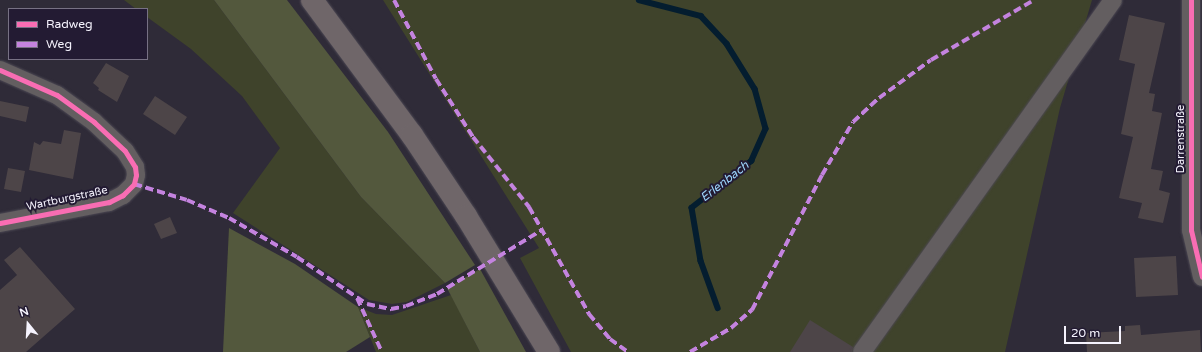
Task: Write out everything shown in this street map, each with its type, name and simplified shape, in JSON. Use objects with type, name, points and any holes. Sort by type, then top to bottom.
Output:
[{"type":"main road","points":[[312,0],[412,134],[466,216],[549,352]]},
{"type":"street","points":[[862,352],[1113,0]]},
{"type":"street","name":"Darrenstraße","points":[[1191,0],[1197,68],[1197,230],[1202,277]]},
{"type":"street","name":"Wartburgstraße","points":[[0,70],[57,95],[94,122],[131,159],[135,167],[134,184],[123,195],[109,202],[0,223]]},
{"type":"green space","points":[[124,0],[214,0],[361,197],[445,283],[407,302],[392,304],[369,300],[233,213],[280,148],[242,96],[191,49],[148,18],[148,8],[135,8]]},
{"type":"green space","points":[[214,0],[287,0],[388,132],[475,265],[445,283],[361,197]]},
{"type":"green space","points":[[383,0],[1092,0],[1060,108],[1005,352],[571,352],[520,258],[539,248]]},
{"type":"green space","points":[[229,228],[295,264],[358,307],[370,337],[346,352],[223,352]]},
{"type":"green space","points":[[480,269],[526,352],[480,352],[447,288]]},
{"type":"green space","points":[[451,295],[480,352],[376,352],[358,307],[376,314],[392,315]]},
{"type":"building","points":[[1129,15],[1165,23],[1149,93],[1155,94],[1152,111],[1162,113],[1151,169],[1163,171],[1159,190],[1170,193],[1163,223],[1138,218],[1142,203],[1119,198],[1133,137],[1121,134],[1135,64],[1119,60]]},
{"type":"building","points":[[106,63],[129,76],[117,102],[98,90],[99,88],[93,83]]},
{"type":"building","points":[[155,96],[187,117],[175,135],[143,114]]},
{"type":"building","points":[[0,101],[29,107],[26,122],[0,116]]},
{"type":"building","points":[[64,130],[81,133],[73,179],[29,170],[34,142],[40,145],[43,141],[61,144]]},
{"type":"building","points":[[8,168],[25,171],[21,192],[4,189]]},
{"type":"building","points":[[170,217],[177,233],[161,239],[154,224]]},
{"type":"building","points":[[20,247],[75,309],[26,352],[0,352],[0,290],[17,275],[4,260]]},
{"type":"building","points":[[1176,256],[1178,295],[1136,297],[1134,258]]},
{"type":"building","points":[[810,320],[853,347],[852,352],[790,352]]},
{"type":"building","points":[[1140,325],[1141,335],[1200,330],[1201,352],[1087,352],[1086,333],[1125,331],[1125,326]]},
{"type":"waterway","name":"Erlenbach","points":[[639,0],[701,16],[727,44],[755,89],[766,129],[752,161],[692,208],[701,261],[718,308]]},
{"type":"marked path","points":[[394,0],[436,79],[473,137],[529,207],[589,314],[610,339],[628,352]]},
{"type":"marked path","points":[[690,352],[731,328],[752,310],[822,175],[853,122],[879,98],[931,60],[1034,0]]},
{"type":"marked path","points":[[134,184],[187,200],[229,218],[297,257],[367,304],[391,309],[406,306],[437,294],[542,230]]},
{"type":"marked path","points":[[357,298],[382,352]]},
{"type":"cycle path","points":[[1191,0],[1191,230],[1202,277]]},
{"type":"cycle path","points":[[0,70],[57,95],[94,122],[125,151],[135,167],[136,175],[134,184],[123,195],[109,202],[0,223]]}]
